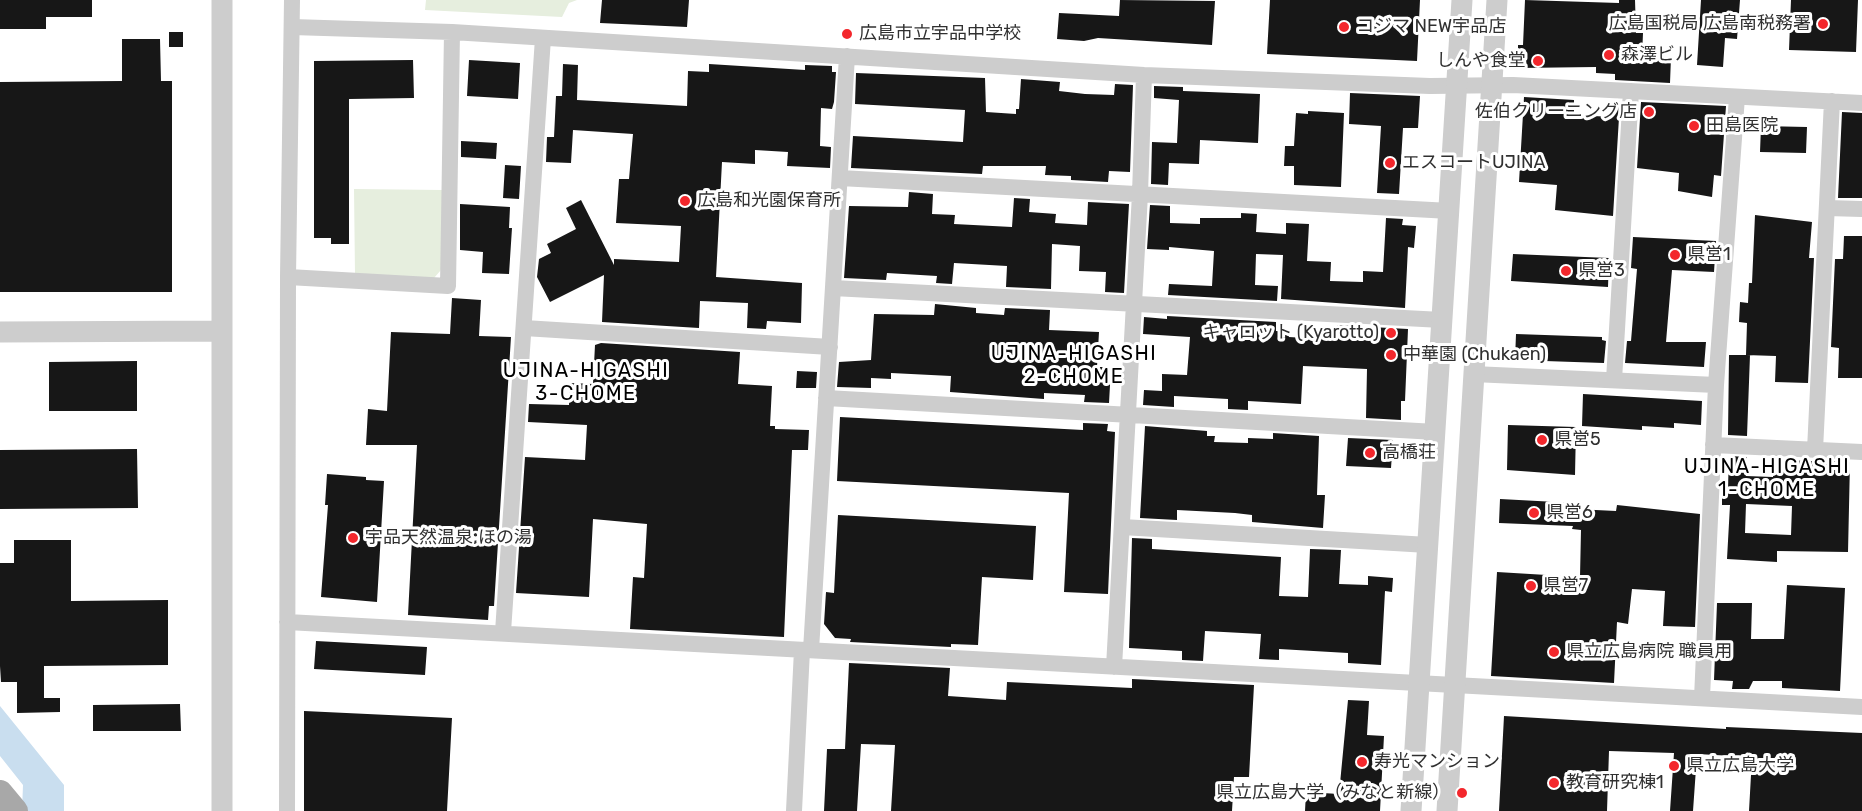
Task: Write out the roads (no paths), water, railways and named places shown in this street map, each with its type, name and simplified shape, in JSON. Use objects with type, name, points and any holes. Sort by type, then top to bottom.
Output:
[{"type":"main road","points":[[0,793],[15,811]]},
{"type":"street","points":[[222,0],[222,811]]},
{"type":"street","points":[[287,811],[288,277],[292,0]]},
{"type":"street","points":[[1411,811],[1462,0]]},
{"type":"street","points":[[1447,811],[1497,0]]},
{"type":"street","points":[[292,27],[452,32],[1144,75],[1491,85],[1862,103]]},
{"type":"street","points":[[288,277],[448,286],[452,32]]},
{"type":"street","points":[[502,632],[543,38]]},
{"type":"street","points":[[794,811],[830,347],[847,56]]},
{"type":"street","points":[[1114,667],[1140,194],[1144,75]]},
{"type":"street","points":[[1614,380],[1631,91]]},
{"type":"street","points":[[1702,698],[1716,385],[1737,97]]},
{"type":"street","points":[[1815,450],[1832,101]]},
{"type":"street","points":[[840,178],[1449,211]]},
{"type":"street","points":[[1827,208],[1862,209]]},
{"type":"street","points":[[833,288],[1442,320]]},
{"type":"street","points":[[524,328],[830,347]]},
{"type":"street","points":[[0,332],[222,331]]},
{"type":"street","points":[[1473,374],[1716,385]]},
{"type":"street","points":[[826,398],[1436,432]]},
{"type":"street","points":[[1713,445],[1862,452]]},
{"type":"street","points":[[1122,527],[1428,545]]},
{"type":"street","points":[[287,622],[1862,707]]},
{"type":"water","points":[[0,706],[64,785],[64,811],[22,811],[23,785],[0,756]]},
{"type":"place","name":"広島国税局 広島南税務署","points":[[1823,24]]},
{"type":"place","name":"コジマ NEW宇品店","points":[[1344,27]]},
{"type":"place","name":"広島市立宇品中学校","points":[[847,34]]},
{"type":"place","name":"森澤ビル","points":[[1609,55]]},
{"type":"place","name":"しんや食堂","points":[[1538,61]]},
{"type":"place","name":"佐伯クリーニング店","points":[[1649,112]]},
{"type":"place","name":"田島医院","points":[[1694,126]]},
{"type":"place","name":"エスコートUJINA","points":[[1390,163]]},
{"type":"place","name":"広島和光園保育所","points":[[685,201]]},
{"type":"place","name":"県営1","points":[[1675,255]]},
{"type":"place","name":"県営3","points":[[1566,271]]},
{"type":"place","name":"キャロット (Kyarotto)","points":[[1391,333]]},
{"type":"place","name":"中華園 (Chukaen)","points":[[1391,355]]},
{"type":"place","name":"県営5","points":[[1542,440]]},
{"type":"place","name":"高橋荘","points":[[1370,453]]},
{"type":"place","name":"県営6","points":[[1534,513]]},
{"type":"place","name":"宇品天然温泉;ほの湯","points":[[353,538]]},
{"type":"place","name":"県営7","points":[[1531,586]]},
{"type":"place","name":"県立広島病院 職員用","points":[[1554,652]]},
{"type":"place","name":"寿光マンション","points":[[1362,762]]},
{"type":"place","name":"県立広島大学","points":[[1674,766]]},
{"type":"place","name":"教育研究棟1","points":[[1554,783]]},
{"type":"place","name":"県立広島大学（みなと新線）","points":[[1462,793]]},
{"type":"district","name":"UJINA-HIGASHI 2-CHOME","points":[[1074,366]]},
{"type":"district","name":"UJINA-HIGASHI 3-CHOME","points":[[586,382]]},
{"type":"district","name":"UJINA-HIGASHI 1-CHOME","points":[[1767,478]]}]
